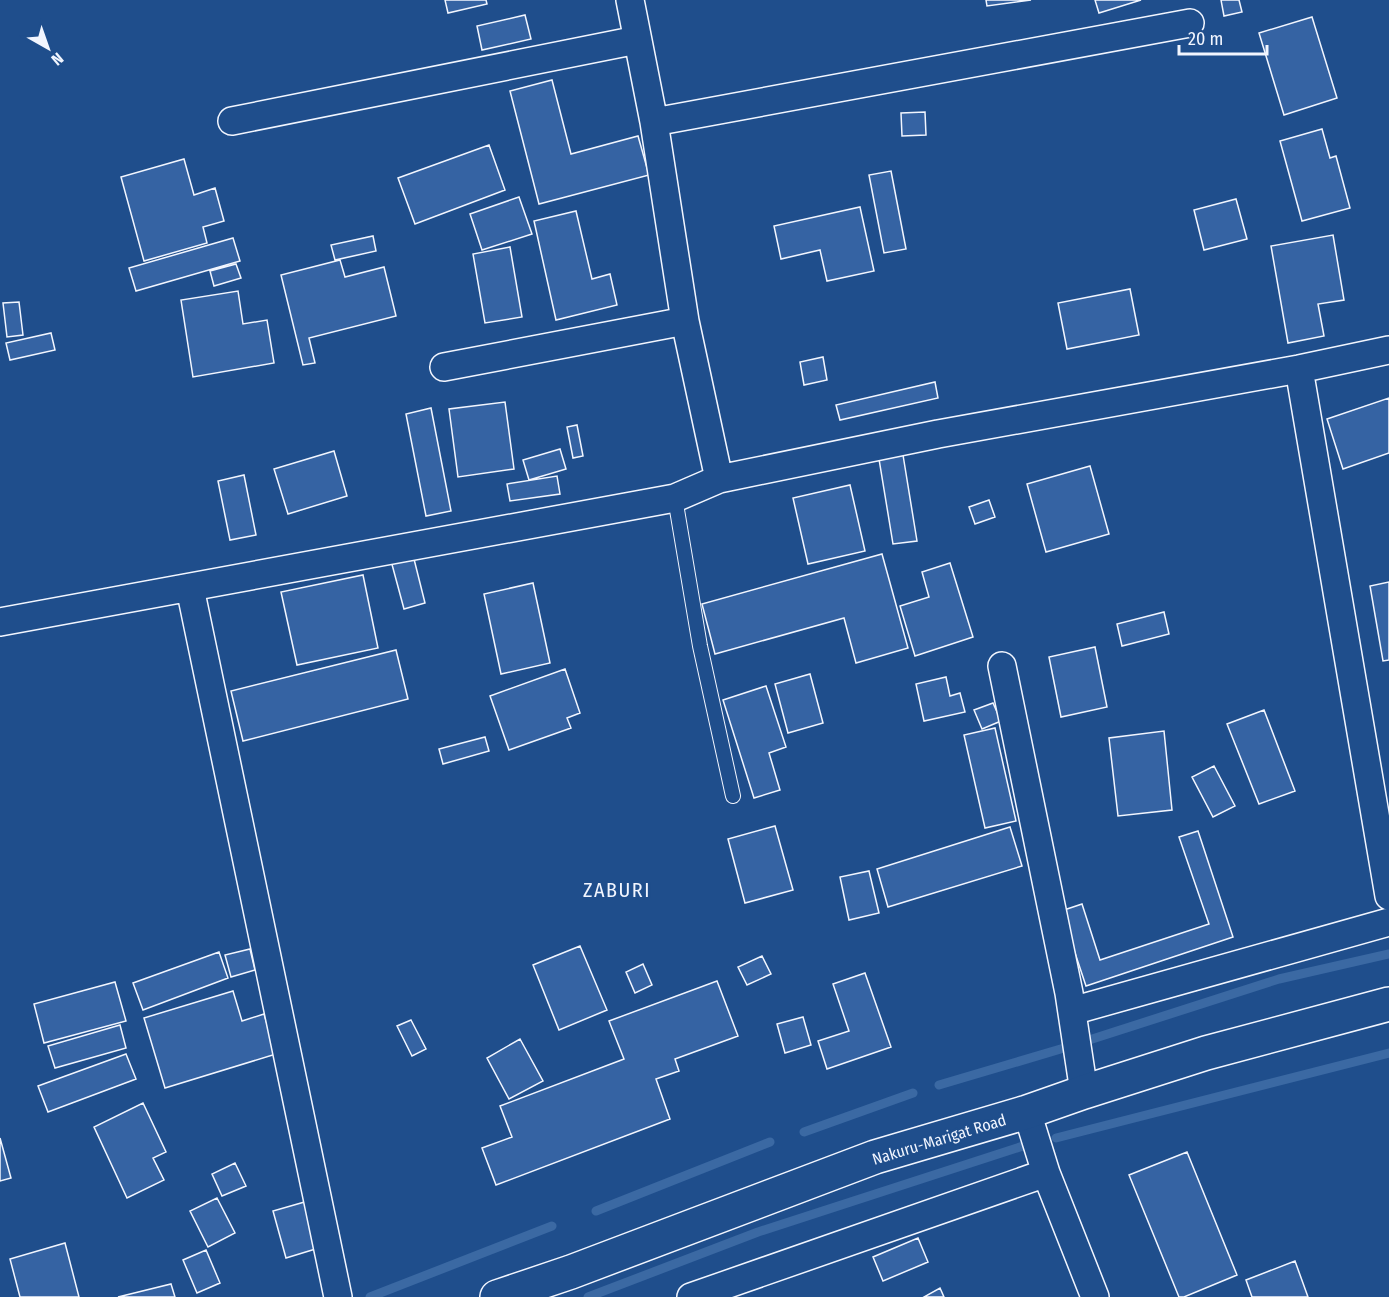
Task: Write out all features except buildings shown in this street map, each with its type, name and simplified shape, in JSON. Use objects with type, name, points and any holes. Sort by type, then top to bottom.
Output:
[{"type":"main road","name":"Nakuru-Marigat Road","points":[[497,1297],[571,1272],[875,1157],[1027,1112],[1206,1053],[1389,1004]]},
{"type":"street","points":[[630,0],[654,122],[685,321],[719,479]]},
{"type":"street","points":[[654,122],[1190,23]]},
{"type":"street","points":[[232,121],[637,40]]},
{"type":"street","points":[[444,367],[685,321]]},
{"type":"street","points":[[0,622],[675,498],[719,479],[938,434],[1389,351]]},
{"type":"street","points":[[1299,369],[1389,896]]},
{"type":"street","points":[[190,588],[338,1297]]},
{"type":"street","points":[[1002,666],[1072,1011],[1084,1092]]},
{"type":"street","points":[[1072,1011],[1389,922]]},
{"type":"street","points":[[1027,1112],[1046,1173],[1095,1297]]},
{"type":"street","points":[[691,1297],[1046,1173]]},
{"type":"lane","points":[[675,498],[700,646],[733,796]]},
{"type":"waterway","points":[[1086,1041],[1279,979],[1389,954]]},
{"type":"waterway","points":[[939,1085],[1064,1048]]},
{"type":"waterway","points":[[1056,1138],[1389,1053]]},
{"type":"waterway","points":[[804,1132],[913,1093]]},
{"type":"waterway","points":[[596,1211],[770,1142]]},
{"type":"waterway","points":[[588,1297],[758,1232],[1023,1146]]},
{"type":"waterway","points":[[370,1297],[552,1226]]},
{"type":"district","name":"ZABURI","points":[[617,890]]}]
